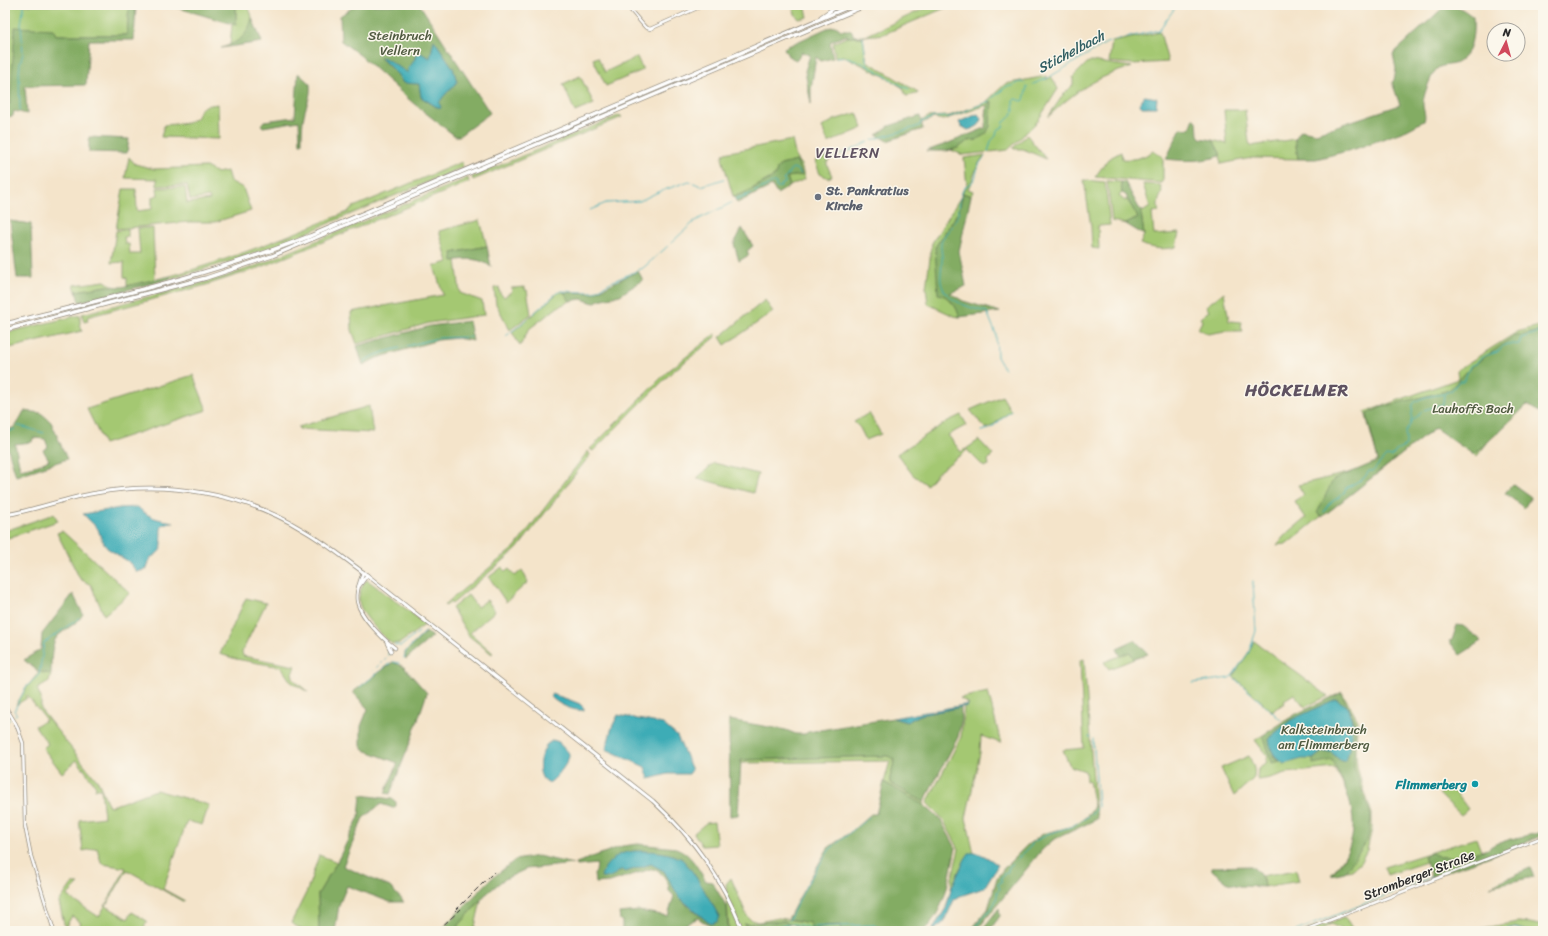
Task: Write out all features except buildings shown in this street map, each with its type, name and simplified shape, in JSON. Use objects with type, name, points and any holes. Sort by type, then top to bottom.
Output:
[{"type":"highway","points":[[5,324],[184,279],[240,262],[310,236],[853,5]]},
{"type":"highway","points":[[5,330],[166,289],[244,267],[312,241],[867,5]]},
{"type":"highway","points":[[812,22],[834,8]]},
{"type":"highway","points":[[814,28],[831,24]]},
{"type":"main road","points":[[626,5],[645,27],[650,29],[704,5]]},
{"type":"main road","points":[[5,514],[12,514],[74,497],[111,490],[156,488],[197,492],[240,501],[274,514],[302,529],[333,549],[367,575],[654,801],[691,839],[713,869],[743,931]]},
{"type":"main road","points":[[363,572],[357,590],[357,599],[360,611],[386,642],[391,651]]},
{"type":"main road","points":[[357,590],[367,575]]},
{"type":"main road","points":[[386,642],[395,648]]},
{"type":"main road","points":[[5,707],[9,711],[19,729],[23,743],[24,812],[28,843],[54,931]]},
{"type":"main road","name":"Stromberger Straße","points":[[1302,931],[1543,837]]},
{"type":"green space","points":[[5,5],[129,5],[127,35],[55,35],[10,104],[5,103]]},
{"type":"green space","points":[[129,5],[136,5],[134,40],[89,40],[86,85],[25,86],[27,114],[14,111],[13,116],[5,117],[5,103],[10,104],[15,27],[53,29],[56,35],[127,35]]},
{"type":"green space","points":[[168,5],[236,5],[236,25]]},
{"type":"green space","points":[[236,5],[247,5],[252,15],[252,23],[246,34],[230,45],[232,24],[236,24]]},
{"type":"green space","name":"Steinbruch Vellern","points":[[356,5],[420,5],[490,113],[459,136],[455,136],[413,103],[361,56],[341,41],[340,16]],"holes":[[[434,40],[453,68],[457,82],[436,107],[421,97],[419,84],[403,83],[398,75],[380,58],[408,73],[414,64],[415,56],[430,58]]]},
{"type":"green space","points":[[792,5],[805,5],[808,17],[799,19],[795,14]]},
{"type":"green space","points":[[932,5],[952,5],[884,34],[865,36]]},
{"type":"green space","points":[[1446,5],[1464,10],[1473,17],[1472,42],[1463,58],[1458,62],[1440,67],[1433,74],[1423,102],[1425,115],[1424,121],[1407,130],[1355,149],[1316,159],[1298,159],[1295,139],[1301,130],[1316,133],[1400,105],[1392,82],[1394,80],[1396,69],[1393,54]]},
{"type":"green space","points":[[252,18],[262,42],[221,48],[241,38],[248,30]]},
{"type":"green space","points":[[836,26],[841,30],[851,30],[854,36],[865,36],[847,37],[847,35],[830,42],[833,58],[821,61],[816,57],[811,89],[811,104],[805,71],[810,55],[802,52],[796,60],[788,56],[784,48],[827,28]]},
{"type":"green space","points":[[1160,32],[1168,62],[1133,64],[1109,62],[1112,42]]},
{"type":"green space","points":[[847,37],[863,37],[867,61],[918,92],[917,94],[906,96],[903,88],[886,77],[844,56],[835,57],[833,43]]},
{"type":"green space","points":[[598,57],[605,72],[637,57],[643,70],[606,86],[593,59]]},
{"type":"green space","points":[[1091,61],[1132,67],[1107,75],[1097,80],[1077,92],[1048,117],[1063,95],[1073,85],[1073,77]]},
{"type":"green space","points":[[298,73],[310,84],[309,97],[303,122],[302,143],[300,143],[299,121],[263,127],[261,125],[264,121],[295,117]]},
{"type":"green space","points":[[580,76],[594,104],[575,112],[563,84]]},
{"type":"green space","points":[[1046,76],[1047,80],[1051,76],[1058,89],[1037,122],[1008,150],[963,155],[951,150],[958,148],[967,141],[977,140],[987,130],[990,126],[991,101],[987,105],[943,120],[934,118],[922,123],[921,121],[928,117],[949,116],[985,103],[1005,84]]},
{"type":"green space","points":[[992,101],[990,126],[986,134],[976,140],[968,141],[958,148],[947,151],[926,151],[985,128],[987,105]]},
{"type":"green space","points":[[218,104],[219,139],[161,137],[164,125],[188,123],[197,117],[200,110],[204,106]]},
{"type":"green space","points":[[1224,110],[1245,110],[1249,142],[1251,146],[1295,139],[1298,159],[1252,158],[1221,164],[1220,153],[1213,140],[1227,144]]},
{"type":"green space","points":[[857,113],[863,128],[828,143],[822,127],[834,120]]},
{"type":"green space","points":[[620,115],[622,117],[473,180],[472,177]]},
{"type":"green space","points":[[920,116],[923,129],[887,141],[877,135],[889,126]]},
{"type":"green space","points":[[1194,118],[1197,121],[1198,135],[1200,138],[1213,140],[1220,153],[1220,156],[1193,160],[1166,159],[1181,128],[1190,129]]},
{"type":"green space","points":[[1027,135],[1046,159],[1023,149],[1013,148]]},
{"type":"green space","points":[[89,137],[129,139],[127,153],[89,152]]},
{"type":"green space","points":[[792,140],[796,158],[801,165],[805,179],[790,186],[787,177],[802,175],[797,161],[781,165],[777,168],[776,175],[741,195],[733,196],[722,158],[724,153]]},
{"type":"green space","points":[[1153,151],[1163,157],[1163,180],[1161,183],[1095,177],[1108,159],[1121,152],[1122,159],[1130,159],[1142,157]]},
{"type":"green space","points":[[985,155],[977,167],[968,189],[973,191],[971,196],[962,192],[967,186],[964,158]]},
{"type":"green space","points":[[829,156],[830,160],[827,162],[827,165],[832,176],[828,178],[820,174],[815,161]]},
{"type":"green space","points":[[129,157],[135,164],[154,169],[206,167],[217,173],[227,171],[230,181],[243,188],[251,211],[215,222],[189,222],[116,229],[123,189],[136,189],[137,211],[152,209],[152,197],[158,195],[157,188],[185,187],[187,203],[210,200],[209,197],[190,200],[187,185],[157,186],[157,179],[125,178]]},
{"type":"green space","points":[[797,161],[802,175],[787,177],[790,186],[777,194],[772,186],[737,203],[734,196],[750,190],[776,175],[777,168],[781,165]]},
{"type":"green space","points":[[462,162],[463,167],[282,243],[235,260],[170,279],[170,276],[238,255],[348,212],[351,208]]},
{"type":"green space","points":[[468,178],[469,182],[259,268],[206,285],[87,317],[88,321],[84,322],[82,314],[224,277],[258,265]]},
{"type":"green space","points":[[1084,180],[1105,182],[1110,225],[1098,226],[1099,249],[1092,248],[1091,227]]},
{"type":"green space","points":[[1107,181],[1121,182],[1122,193],[1119,196],[1125,201],[1126,199],[1138,218],[1126,224],[1112,221]]},
{"type":"green space","points":[[1121,182],[1125,182],[1139,208],[1143,211],[1141,213],[1144,235],[1126,224],[1138,218],[1126,195],[1122,193]]},
{"type":"green space","points":[[1143,184],[1160,185],[1162,193],[1158,202],[1159,212],[1152,213],[1154,235],[1179,233],[1176,247],[1158,248],[1140,244],[1144,235],[1141,213],[1150,207]]},
{"type":"green space","points":[[963,193],[943,294],[958,309],[959,317],[928,304],[926,288],[932,243]]},
{"type":"green space","points":[[963,193],[971,196],[959,251],[966,286],[950,293],[963,301],[1000,312],[959,317],[957,309],[952,302],[938,294],[935,247],[959,211]]},
{"type":"green space","points":[[480,220],[487,246],[452,253],[456,260],[460,293],[482,301],[484,315],[429,323],[357,344],[352,330],[351,312],[443,295],[434,266],[448,262],[439,231]]},
{"type":"green space","points":[[10,221],[31,224],[33,278],[17,278]]},
{"type":"green space","points":[[138,228],[153,228],[155,280],[127,286],[127,278],[124,277],[124,262],[111,263],[116,231],[128,229],[128,237],[124,237],[125,244],[129,244],[130,254],[140,254]]},
{"type":"green space","points":[[742,228],[753,246],[747,251],[749,255],[739,261],[734,244]]},
{"type":"green space","points":[[487,246],[491,267],[478,260],[463,259],[453,261],[452,253]]},
{"type":"green space","points":[[638,271],[643,280],[620,295],[599,300],[594,303],[581,299],[570,301],[564,292],[593,293]]},
{"type":"green space","points":[[170,276],[170,279],[79,302],[76,291],[107,286],[122,287]]},
{"type":"green space","points":[[105,281],[114,287],[107,286],[76,291],[74,285]]},
{"type":"green space","points":[[499,287],[500,293],[504,297],[512,291],[511,288],[525,287],[525,290],[527,290],[531,314],[510,330],[496,304],[494,288]]},
{"type":"green space","points":[[559,292],[564,292],[570,301],[558,307],[529,329],[520,346],[512,332]]},
{"type":"green space","points":[[1224,292],[1229,321],[1242,322],[1241,327],[1243,331],[1225,331],[1208,334],[1198,329],[1202,321],[1200,318],[1209,311],[1206,306]]},
{"type":"green space","points":[[765,300],[773,312],[725,345],[720,337]]},
{"type":"green space","points":[[80,315],[82,331],[5,349],[5,333]]},
{"type":"green space","points":[[469,321],[473,341],[457,338],[438,340],[377,358],[363,365],[357,346],[430,326]]},
{"type":"green space","name":"Lauhoffs Bach","points":[[1543,325],[1543,340],[1505,420],[1477,456],[1439,423],[1375,476],[1372,475],[1287,544],[1277,545],[1284,536],[1306,518],[1294,501],[1304,495],[1298,485],[1373,467],[1378,461],[1365,412],[1458,379],[1457,370],[1517,332]]},
{"type":"green space","name":"Lauhoffs Bach","points":[[1543,330],[1543,414],[1527,405],[1474,455],[1435,428],[1322,517],[1317,513],[1333,480],[1378,461],[1367,414],[1382,407],[1449,390],[1471,367],[1512,337]]},
{"type":"green space","points":[[715,334],[716,337],[672,372],[593,451],[590,449],[667,372]]},
{"type":"green space","points":[[193,375],[207,410],[104,444],[87,409]]},
{"type":"green space","points":[[1002,396],[1011,411],[989,428],[985,428],[970,410]]},
{"type":"green space","points":[[369,406],[373,433],[299,429],[298,427]]},
{"type":"green space","points":[[24,411],[41,413],[51,422],[67,459],[16,476],[5,439],[5,432],[16,426]],"holes":[[[33,438],[45,439],[48,447],[43,450],[49,460],[38,465],[20,469],[15,444],[32,442]]]},
{"type":"green space","points":[[869,413],[881,434],[866,440],[860,428],[854,422]]},
{"type":"green space","points":[[961,415],[967,425],[948,435],[961,452],[965,449],[966,451],[938,472],[927,485],[913,475],[897,454],[948,421]]},
{"type":"green space","points":[[979,440],[993,455],[988,460],[989,465],[984,467],[966,449]]},
{"type":"green space","points":[[588,451],[590,455],[517,549],[452,604],[450,602],[446,606],[444,605],[515,547]]},
{"type":"green space","points":[[714,463],[758,474],[753,493],[697,478]]},
{"type":"green space","points":[[1513,484],[1531,497],[1524,508],[1505,493]]},
{"type":"green space","points":[[54,514],[58,521],[5,539],[5,531]]},
{"type":"green space","points":[[62,531],[130,593],[104,615],[91,585],[80,579],[57,533]]},
{"type":"green space","points":[[502,567],[505,572],[509,569],[515,576],[522,570],[528,582],[506,602],[489,577]]},
{"type":"green space","points":[[367,580],[426,624],[400,643],[392,644],[372,624],[364,613],[359,602],[359,594],[365,581]]},
{"type":"green space","points":[[73,594],[83,614],[78,621],[60,634],[55,640],[52,654],[51,674],[39,672],[24,660],[41,649],[42,634]]},
{"type":"green space","points":[[468,595],[477,607],[487,600],[495,611],[470,633],[493,653],[492,654],[469,636],[452,608]]},
{"type":"green space","points":[[246,598],[266,603],[242,652],[243,656],[295,666],[292,674],[294,680],[308,692],[291,682],[281,667],[236,659],[220,654]]},
{"type":"green space","points":[[1457,625],[1463,626],[1482,641],[1460,655],[1449,641],[1452,640]]},
{"type":"green space","points":[[426,632],[432,637],[406,659],[405,652]]},
{"type":"green space","points":[[1135,640],[1148,654],[1134,659],[1130,652],[1120,656],[1117,648]]},
{"type":"green space","points":[[1254,641],[1328,696],[1305,707],[1294,694],[1284,700],[1285,703],[1273,712],[1233,676],[1249,652]]},
{"type":"green space","points":[[1130,652],[1134,659],[1109,669],[1104,662]]},
{"type":"green space","points":[[1084,659],[1094,807],[1089,781],[1086,781],[1085,771],[1070,766],[1063,750],[1084,748],[1080,660]]},
{"type":"green space","points":[[393,662],[404,667],[427,693],[390,794],[385,793],[398,763],[364,750],[361,746],[361,726],[368,709],[353,692]]},
{"type":"green space","points":[[39,672],[51,674],[49,682],[37,689],[41,698],[41,710],[99,783],[109,807],[156,790],[209,805],[202,825],[187,821],[163,889],[185,901],[184,902],[127,870],[106,906],[128,919],[132,912],[147,921],[144,928],[150,931],[82,931],[83,928],[79,926],[81,923],[72,916],[65,928],[59,902],[72,884],[79,884],[67,896],[99,917],[126,868],[103,864],[97,848],[83,851],[79,820],[104,817],[101,789],[95,789],[96,786],[77,760],[62,773],[43,748],[48,744],[35,726],[46,720],[27,695],[27,698],[16,705],[27,687]]},
{"type":"green space","points":[[988,692],[1001,743],[981,736],[980,753],[966,818],[974,853],[966,858],[951,889],[959,849],[942,818],[927,803],[961,737],[964,707],[969,704],[960,698]]},
{"type":"green space","name":"Kalksteinbruch am Flimmerberg","points":[[1342,692],[1357,719],[1357,768],[1372,814],[1372,829],[1367,850],[1360,863],[1352,870],[1331,874],[1350,848],[1354,824],[1348,793],[1335,768],[1286,773],[1259,780],[1257,779],[1258,769],[1267,763],[1266,760],[1268,757],[1255,740],[1263,735],[1272,762],[1291,718]]},
{"type":"green space","name":"Kalksteinbruch am Flimmerberg","points":[[1341,693],[1354,719],[1354,767],[1371,816],[1367,841],[1345,872],[1331,875],[1342,861],[1349,847],[1353,833],[1353,819],[1346,790],[1332,760],[1313,764],[1313,759],[1322,752],[1331,752],[1341,761],[1346,761],[1291,720],[1269,738],[1274,757],[1280,761],[1272,763],[1263,735],[1296,714]]},
{"type":"green space","points":[[961,707],[961,723],[958,737],[924,802],[890,783],[895,759],[887,756],[741,760],[738,815],[730,816],[729,720],[786,730],[796,734],[805,734],[808,732],[893,718],[907,722],[920,715]]},
{"type":"green space","points":[[887,756],[895,758],[890,783],[924,802],[925,806],[884,782],[890,761],[741,763],[741,760]]},
{"type":"green space","points":[[1249,756],[1253,764],[1253,779],[1234,796],[1221,768]]},
{"type":"green space","points":[[884,782],[925,806],[940,819],[956,848],[946,892],[937,914],[931,923],[923,931],[841,931],[840,925],[824,926],[814,930],[811,929],[810,923],[788,919],[828,848],[852,831],[871,814],[876,814]]},
{"type":"green space","points":[[1451,786],[1468,809],[1461,815],[1439,794]]},
{"type":"green space","points":[[361,795],[392,799],[396,802],[396,806],[393,808],[381,804],[363,818],[343,866],[390,887],[404,902],[390,902],[347,886],[339,905],[335,931],[319,931],[318,894],[337,862],[359,817]]},
{"type":"green space","points":[[1095,805],[1097,819],[1053,840],[1042,850],[976,931],[970,931],[988,909],[997,878],[1004,868],[1027,845],[1043,834],[1073,826],[1086,817]]},
{"type":"green space","points":[[714,822],[717,845],[702,846],[694,833],[706,823]]},
{"type":"green space","points":[[1543,832],[1543,835],[1431,877],[1424,856],[1432,853],[1440,857],[1462,856],[1488,849],[1496,844],[1511,839]]},
{"type":"green space","points":[[1476,838],[1481,851],[1466,855],[1439,857],[1424,856],[1426,862],[1387,875],[1384,867]]},
{"type":"green space","points":[[638,844],[676,848],[690,857],[706,881],[712,882],[727,907],[728,931],[716,931],[698,918],[684,925],[682,931],[622,931],[622,921],[620,920],[619,913],[639,911],[668,916],[674,896],[669,891],[668,884],[664,877],[655,870],[651,869],[609,882],[595,883],[594,874],[596,872],[597,864],[577,866],[576,863],[622,846]],"holes":[[[634,851],[681,858],[695,876],[719,916],[710,924],[685,904],[675,891],[665,873],[657,867],[651,864],[625,872],[622,869],[619,871]]]},
{"type":"green space","points":[[319,855],[337,862],[318,894],[319,931],[304,931],[291,923],[307,891]]},
{"type":"green space","points":[[538,856],[573,864],[526,869],[503,880],[485,895],[454,931],[440,931],[491,879],[515,860]]},
{"type":"green space","points":[[1251,866],[1260,875],[1263,880],[1264,887],[1239,886],[1228,883],[1212,870],[1212,867]]},
{"type":"green space","points":[[1530,868],[1534,877],[1490,886]]},
{"type":"green space","points":[[1296,870],[1299,881],[1264,887],[1261,876]]},
{"type":"green space","points":[[731,878],[747,916],[751,920],[758,922],[779,918],[811,923],[813,930],[821,927],[840,926],[841,931],[808,931],[784,921],[744,925],[748,931],[729,931],[726,884]]},
{"type":"green space","points":[[481,900],[474,931],[454,931]]},
{"type":"green space","points":[[999,908],[1000,916],[989,931],[981,931]]},
{"type":"green space","points":[[1343,918],[1347,920],[1354,931],[1344,931],[1331,924],[1319,931],[1306,931],[1334,922]]},
{"type":"green space","points":[[784,921],[791,924],[770,931],[748,931],[744,924]]},
{"type":"green space","points":[[1518,922],[1543,926],[1543,931],[1529,931],[1513,927],[1505,929],[1504,931],[1446,931],[1449,929],[1477,929]]},
{"type":"water","points":[[434,40],[453,68],[457,82],[439,103],[441,107],[440,109],[421,97],[419,84],[403,83],[398,75],[380,57],[385,58],[408,73],[408,68],[419,52],[430,58]]},
{"type":"water","points":[[1145,96],[1157,98],[1156,107],[1142,107],[1140,105],[1141,99]]},
{"type":"water","points":[[978,114],[981,120],[979,125],[968,130],[961,126],[959,122]]},
{"type":"water","points":[[138,507],[150,516],[174,522],[162,525],[162,547],[150,558],[147,569],[137,572],[129,562],[107,548],[98,529],[83,514],[120,508]]},
{"type":"water","points":[[552,694],[580,704],[584,710],[571,709],[561,704],[550,696]]},
{"type":"water","points":[[1336,699],[1347,706],[1353,723],[1346,761],[1341,761],[1331,752],[1322,752],[1313,759],[1302,759],[1284,764],[1277,758],[1273,753],[1269,738],[1291,720]]},
{"type":"water","points":[[969,704],[967,706],[920,715],[907,722],[893,718]]},
{"type":"water","points":[[618,715],[663,724],[677,736],[692,770],[689,774],[668,774],[649,779],[645,767],[606,749],[612,727]]},
{"type":"water","points":[[553,740],[559,742],[568,752],[569,757],[562,770],[551,782],[548,783],[542,778],[540,761],[546,745]]},
{"type":"water","points":[[634,851],[652,851],[663,853],[680,858],[684,861],[701,884],[719,916],[717,922],[710,924],[679,897],[664,871],[651,864],[625,872],[622,869],[610,877],[601,878],[605,867],[614,858],[623,853]]},
{"type":"water","points":[[969,853],[981,854],[998,865],[984,888],[960,896],[954,900],[944,922],[933,931],[946,908],[951,889]]},
{"type":"waterway","points":[[20,110],[19,75],[20,63],[23,54],[21,24],[24,5]]},
{"type":"waterway","name":"Stichelbach","points":[[1033,84],[1046,79],[1108,42],[1159,30],[1177,5]]},
{"type":"waterway","points":[[863,37],[867,66]]},
{"type":"waterway","points":[[836,57],[854,59],[909,89]]},
{"type":"waterway","name":"Stichelbach","points":[[872,140],[916,127],[920,125],[921,122],[934,117],[949,117],[963,112],[989,101],[1007,86],[1012,86],[1020,82],[1025,83]]},
{"type":"waterway","points":[[988,152],[991,141],[996,136],[997,130],[1003,127],[1004,122],[1014,111],[1013,101],[1015,99],[1023,101],[1027,87]]},
{"type":"waterway","name":"Stichelbach","points":[[833,157],[868,142]]},
{"type":"waterway","points":[[985,157],[979,164],[974,180],[963,190],[957,217],[942,240],[941,282],[943,289],[947,294],[959,303],[987,312],[996,334],[997,357],[1004,369]]},
{"type":"waterway","name":"Stichelbach","points":[[787,176],[793,168],[798,170],[801,174]]},
{"type":"waterway","name":"Stichelbach","points":[[736,201],[774,182],[776,183],[776,187],[781,187],[782,184],[785,183],[783,180],[786,177]]},
{"type":"waterway","points":[[590,210],[606,203],[640,201],[656,193],[689,181],[701,186],[724,179]]},
{"type":"waterway","name":"Stichelbach","points":[[735,199],[747,195]]},
{"type":"waterway","name":"Stichelbach","points":[[671,243],[695,221],[731,203]]},
{"type":"waterway","name":"Stichelbach","points":[[533,314],[559,291],[594,292],[609,283],[643,268],[668,246]]},
{"type":"waterway","name":"Stichelbach","points":[[506,336],[530,317]]},
{"type":"waterway","name":"Lauhoffs Bach","points":[[1324,512],[1329,504],[1345,492],[1346,488],[1364,478],[1369,471],[1373,471],[1386,456],[1392,457],[1396,451],[1406,446],[1405,433],[1411,423],[1413,404],[1416,401],[1427,397],[1444,394],[1452,390],[1459,381],[1464,381],[1470,366],[1476,364],[1482,357],[1497,352],[1505,345],[1519,344],[1521,338],[1543,331]]},
{"type":"waterway","name":"Stichelbach","points":[[364,362],[369,358],[384,352],[438,338],[471,337]]},
{"type":"waterway","name":"Lauhoffs Bach","points":[[1411,422],[1424,410],[1443,404],[1444,395]]},
{"type":"waterway","points":[[981,431],[990,429],[1011,411]]},
{"type":"waterway","points":[[18,426],[44,433]]},
{"type":"waterway","points":[[5,433],[15,429]]},
{"type":"waterway","name":"Lauhoffs Bach","points":[[1193,683],[1229,678],[1249,652],[1256,631],[1253,581]]},
{"type":"waterway","points":[[15,715],[17,714],[14,711],[26,687],[39,675],[44,643],[79,618]]},
{"type":"waterway","points":[[395,645],[401,646],[419,632]]},
{"type":"waterway","points":[[404,658],[406,651],[425,632]]},
{"type":"waterway","points":[[388,655],[389,650]]},
{"type":"waterway","points":[[374,670],[386,658]]},
{"type":"waterway","points":[[393,662],[399,663]]},
{"type":"waterway","points":[[360,687],[390,663]]},
{"type":"waterway","name":"Lauhoffs Bach","points":[[1233,677],[1281,720]]},
{"type":"waterway","points":[[5,723],[10,719]]},
{"type":"waterway","points":[[1093,739],[1093,747]]},
{"type":"waterway","points":[[1094,749],[1098,807]]},
{"type":"waterway","points":[[975,931],[980,921],[995,902],[997,891],[1000,889],[998,884],[1002,881],[1000,878],[1003,877],[1004,873],[1007,873],[1009,867],[1031,846],[1033,842],[1051,833],[1072,826],[1087,817],[1096,809]]},
{"type":"waterway","points":[[789,920],[807,884],[830,849],[869,817]]},
{"type":"waterway","points":[[1296,931],[1432,877]]},
{"type":"waterway","points":[[766,931],[786,924],[795,924],[807,927]]},
{"type":"waterway","points":[[810,927],[874,925],[889,931]]},
{"type":"waterway","points":[[1499,931],[1513,928],[1527,931]]},
{"type":"railway","points":[[455,911],[494,872]]},
{"type":"railway","points":[[437,931],[461,909]]},
{"type":"place","name":"St. Pankratius Kirche","points":[[818,197]]},
{"type":"place","name":"Flimmerberg","points":[[1475,784]]},
{"type":"district","name":"VELLERN","points":[[848,153]]},
{"type":"district","name":"HÖCKELMER","points":[[1297,390]]}]
